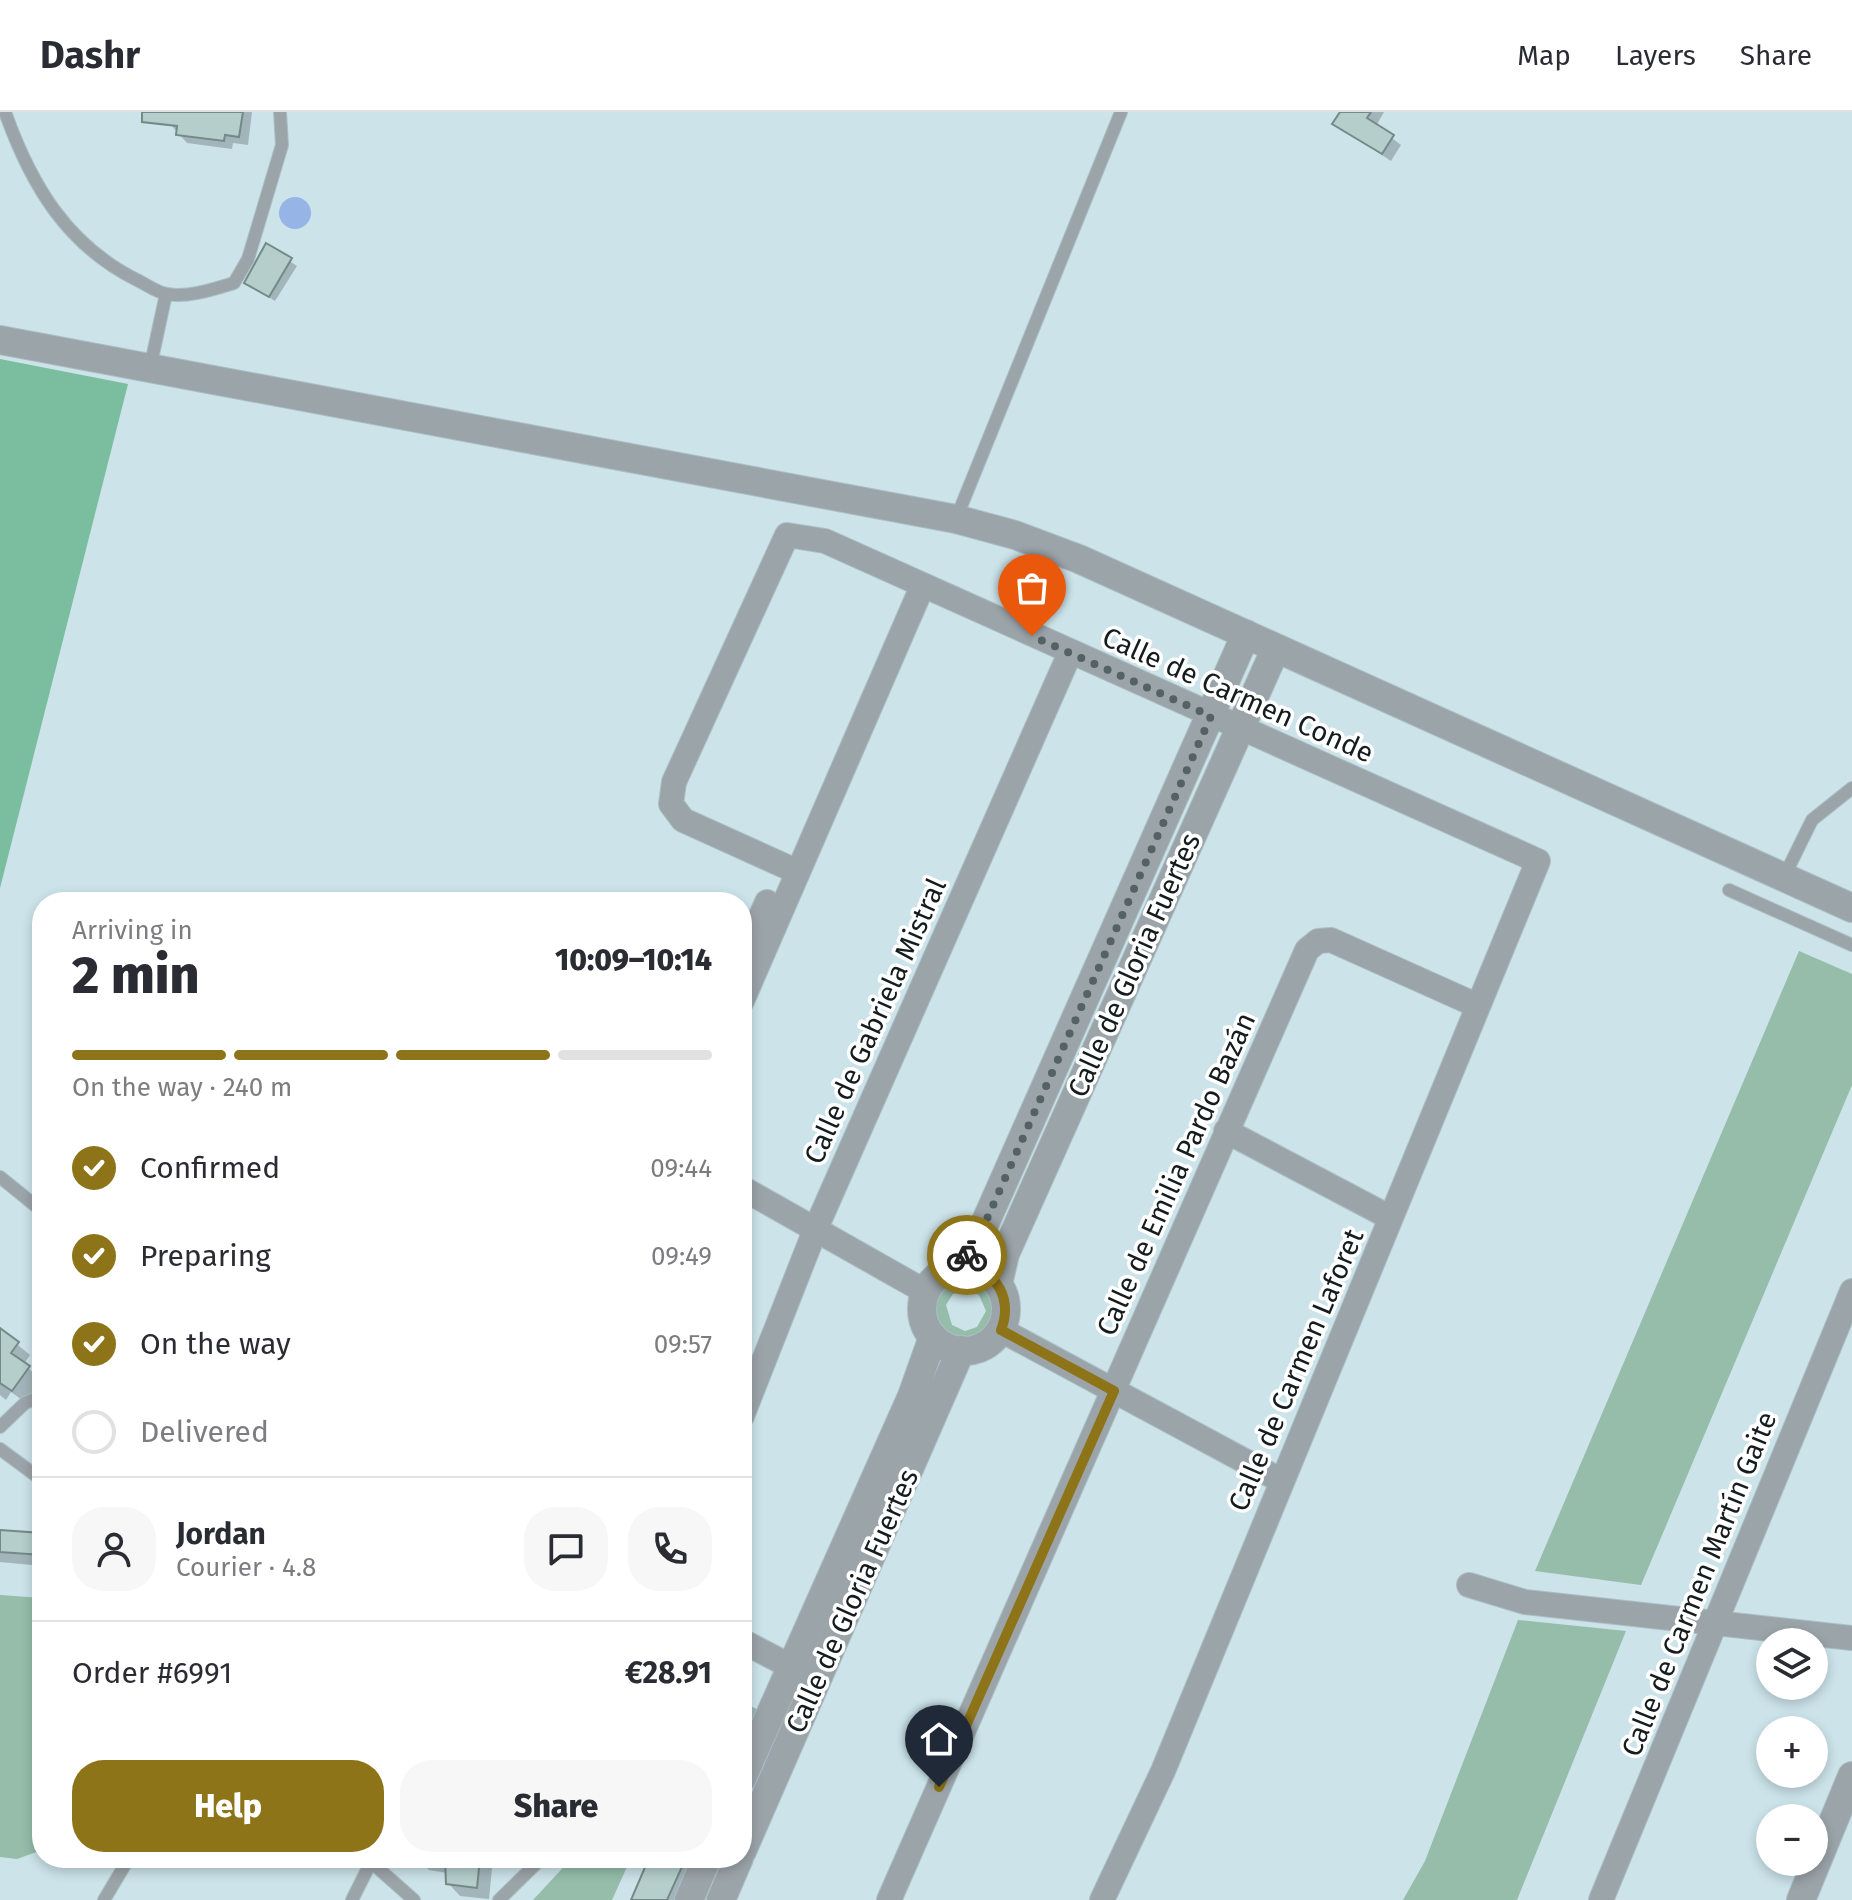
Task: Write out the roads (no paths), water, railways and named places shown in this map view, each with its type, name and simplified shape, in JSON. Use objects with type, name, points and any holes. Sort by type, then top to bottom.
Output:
[{"type":"street","points":[[0,340],[956,519],[1015,535],[1079,559],[1852,908]]},
{"type":"street","name":"Calle de Carmen Conde","points":[[791,868],[683,820],[671,804],[674,782],[787,535],[825,541],[1538,861]]},
{"type":"street","points":[[752,974],[791,868],[915,584]]},
{"type":"street","name":"Calle de Gloria Fuertes","points":[[953,1268],[974,1248],[1246,634]]},
{"type":"street","name":"Calle de Gloria Fuertes","points":[[998,1284],[1005,1254],[1276,648]]},
{"type":"street","name":"Calle de Gabriela Mistral","points":[[752,1357],[1065,651]]},
{"type":"street","name":"Calle de Carmen Laforet","points":[[1102,1900],[1163,1771],[1474,1010],[1538,861]]},
{"type":"street","points":[[752,940],[791,868]]},
{"type":"street","name":"Calle de Emilia Pardo Bazán","points":[[903,1900],[1231,1133],[1315,963],[1323,953],[1332,953],[1474,1010]]},
{"type":"street","points":[[1231,1133],[1391,1218]]},
{"type":"street","points":[[752,1193],[926,1292]]},
{"type":"street","name":"Calle de Gabriela Mistral","points":[[752,1389],[812,1226]]},
{"type":"street","points":[[953,1268],[983,1271],[998,1284],[1006,1306],[1001,1330],[984,1346],[961,1350],[933,1337],[923,1316],[926,1292],[942,1273],[953,1268]]},
{"type":"street","name":"Calle de Carmen Martín Gaite","points":[[1601,1900],[1852,1291]]},
{"type":"street","points":[[1001,1330],[1282,1481]]},
{"type":"street","name":"Calle de Gloria Fuertes","points":[[752,1755],[912,1396],[933,1337]]},
{"type":"street","name":"Calle de Gloria Fuertes","points":[[752,1828],[961,1350]]},
{"type":"street","name":"Calle de Emilia Pardo Bazán","points":[[889,1900],[1120,1394]]},
{"type":"street","points":[[1469,1585],[1525,1602],[1852,1638]]},
{"type":"street","points":[[752,1646],[817,1681]]},
{"type":"street","points":[[1801,1900],[1852,1776]]},
{"type":"street","points":[[1819,1900],[1852,1819]]},
{"type":"street","points":[[689,1900],[703,1868]]},
{"type":"street","points":[[721,1900],[735,1868]]},
{"type":"lane","points":[[5,112],[23,162],[71,235],[117,271],[166,294],[205,291],[234,283],[248,259],[282,145],[280,112]]},
{"type":"lane","points":[[956,519],[1121,112]]},
{"type":"lane","points":[[150,368],[166,294]]},
{"type":"lane","points":[[1784,877],[1812,820],[1852,788]]},
{"type":"lane","points":[[1729,890],[1852,945]]},
{"type":"lane","points":[[0,1177],[32,1203]]},
{"type":"lane","points":[[0,1427],[32,1400]]},
{"type":"lane","points":[[0,1449],[32,1473]]},
{"type":"lane","points":[[104,1900],[123,1868]]},
{"type":"lane","points":[[352,1900],[368,1868]]},
{"type":"lane","points":[[378,1868],[414,1900]]},
{"type":"lane","points":[[499,1900],[532,1868]]},
{"type":"water","points":[[295,197],[306,202],[311,213],[306,224],[295,229],[284,224],[279,213],[284,202]]}]
